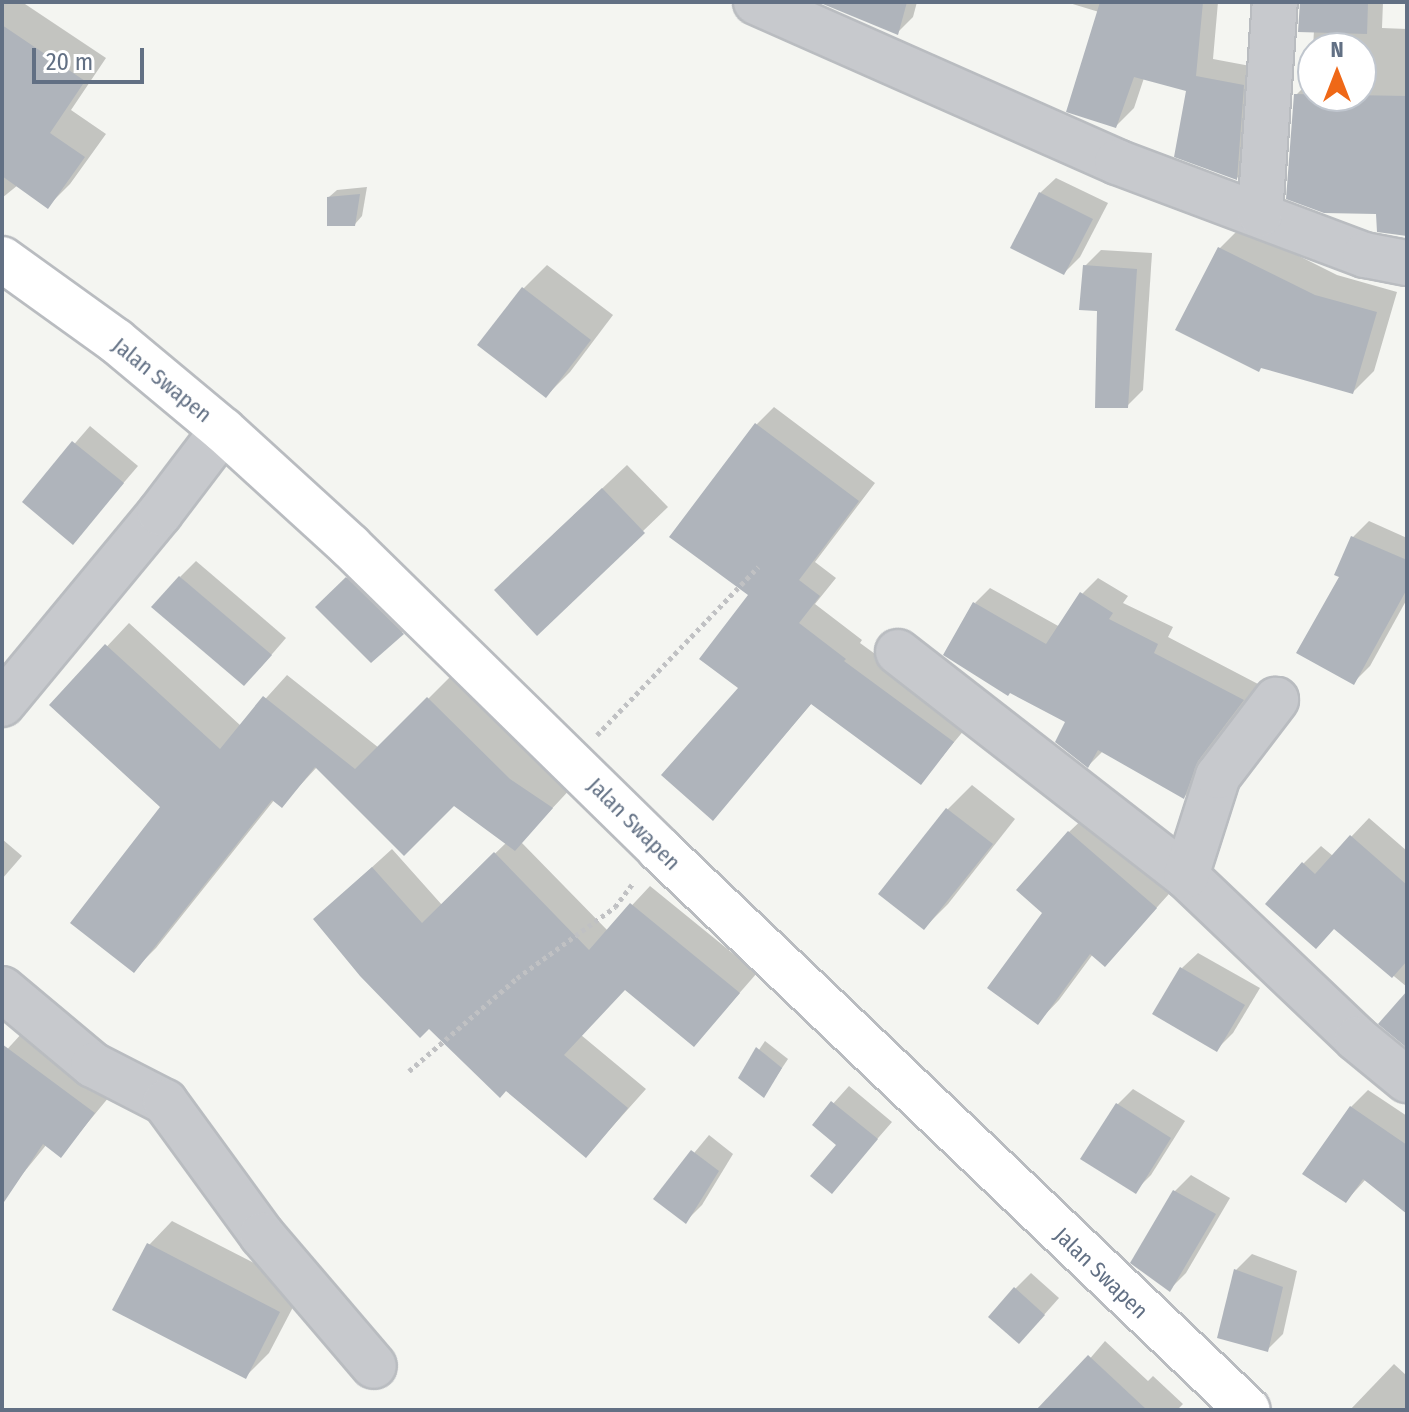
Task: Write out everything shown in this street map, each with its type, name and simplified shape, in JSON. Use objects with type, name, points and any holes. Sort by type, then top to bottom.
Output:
[{"type":"main road","name":"Jalan Swapen","points":[[2,259],[116,341],[223,430],[350,546],[659,849],[1248,1410]]},
{"type":"street","points":[[756,2],[1117,162],[1365,255],[1407,263]]},
{"type":"street","points":[[1260,214],[1275,2]]},
{"type":"street","points":[[2,704],[160,513],[223,430]]},
{"type":"street","points":[[898,652],[1186,876],[1357,1039],[1407,1080]]},
{"type":"street","points":[[1186,876],[1218,776],[1276,700]]},
{"type":"street","points":[[2,989],[93,1065],[165,1102],[262,1235],[374,1366]]},
{"type":"path","points":[[571,761],[758,567]]},
{"type":"path","points":[[409,1071],[517,978],[615,907],[659,849]]},
{"type":"building","points":[[818,2],[907,2],[898,35]]},
{"type":"building","points":[[1100,2],[1203,2],[1196,76],[1244,85],[1237,180],[1174,157],[1186,91],[1134,77],[1116,128],[1066,112]]},
{"type":"building","points":[[1300,2],[1368,2],[1367,32],[1298,32]]},
{"type":"building","points":[[2,25],[85,81],[50,133],[85,157],[48,209],[2,176]]},
{"type":"building","points":[[1294,94],[1297,94],[1297,112],[1377,112],[1377,95],[1407,96],[1407,236],[1377,232],[1376,214],[1324,213],[1286,199]]},
{"type":"building","points":[[1039,192],[1093,219],[1064,275],[1010,248]]},
{"type":"building","points":[[360,194],[355,226],[327,226],[327,197]]},
{"type":"building","points":[[1218,247],[1315,295],[1377,312],[1353,394],[1261,368],[1259,372],[1175,330]]},
{"type":"building","points":[[1083,265],[1137,269],[1128,408],[1095,408],[1097,311],[1079,310]]},
{"type":"building","points":[[522,287],[591,340],[546,398],[477,345]]},
{"type":"building","points":[[755,423],[859,501],[799,580],[820,596],[799,623],[846,659],[844,661],[954,742],[921,785],[811,704],[713,821],[661,775],[738,688],[699,659],[748,595],[669,537]]},
{"type":"building","points":[[72,441],[124,483],[73,545],[22,502]]},
{"type":"building","points":[[602,488],[645,533],[537,636],[494,590]]},
{"type":"building","points":[[1351,536],[1407,560],[1407,589],[1354,685],[1296,653],[1339,577],[1334,575]]},
{"type":"building","points":[[179,576],[272,655],[244,686],[151,607]]},
{"type":"building","points":[[346,577],[404,634],[371,663],[315,607]]},
{"type":"building","points":[[1080,592],[1113,613],[1109,619],[1158,644],[1154,653],[1244,700],[1198,761],[1184,799],[1098,750],[1088,768],[1055,742],[1065,722],[1010,693],[1008,696],[943,655],[973,602],[1046,644]]},
{"type":"building","points":[[105,644],[220,749],[263,696],[355,769],[427,697],[510,779],[553,808],[515,851],[454,806],[404,856],[315,767],[282,808],[272,800],[134,973],[70,923],[160,807],[49,705]]},
{"type":"building","points":[[946,808],[993,844],[924,930],[878,894]]},
{"type":"building","points":[[1068,831],[1157,908],[1105,967],[1090,954],[1038,1025],[987,988],[1042,913],[1016,890]]},
{"type":"building","points":[[1350,835],[1407,885],[1407,961],[1392,978],[1334,929],[1316,949],[1265,904],[1302,862],[1315,874]]},
{"type":"building","points":[[494,852],[589,950],[630,903],[740,993],[694,1047],[625,990],[564,1055],[628,1108],[586,1158],[506,1091],[500,1098],[429,1029],[420,1038],[360,976],[313,919],[372,867],[422,923]]},
{"type":"building","points":[[1180,967],[1245,1005],[1217,1052],[1152,1014]]},
{"type":"building","points":[[1407,991],[1407,1048],[1378,1024]]},
{"type":"building","points":[[2,1044],[95,1113],[61,1158],[43,1144],[2,1205]]},
{"type":"building","points":[[756,1047],[782,1068],[764,1098],[738,1078]]},
{"type":"building","points":[[831,1101],[878,1139],[832,1194],[810,1176],[836,1145],[812,1125]]},
{"type":"building","points":[[1116,1103],[1171,1138],[1136,1194],[1080,1159]]},
{"type":"building","points":[[1350,1106],[1407,1145],[1407,1214],[1363,1179],[1346,1203],[1302,1174]]},
{"type":"building","points":[[691,1150],[719,1171],[686,1224],[653,1199]]},
{"type":"building","points":[[1173,1190],[1216,1214],[1170,1292],[1130,1263]]},
{"type":"building","points":[[147,1243],[280,1312],[246,1379],[112,1310]]},
{"type":"building","points":[[1234,1269],[1283,1287],[1268,1352],[1217,1338]]},
{"type":"building","points":[[1014,1287],[1045,1315],[1019,1344],[988,1317]]},
{"type":"building","points":[[1088,1355],[1147,1410],[1036,1410]]}]
